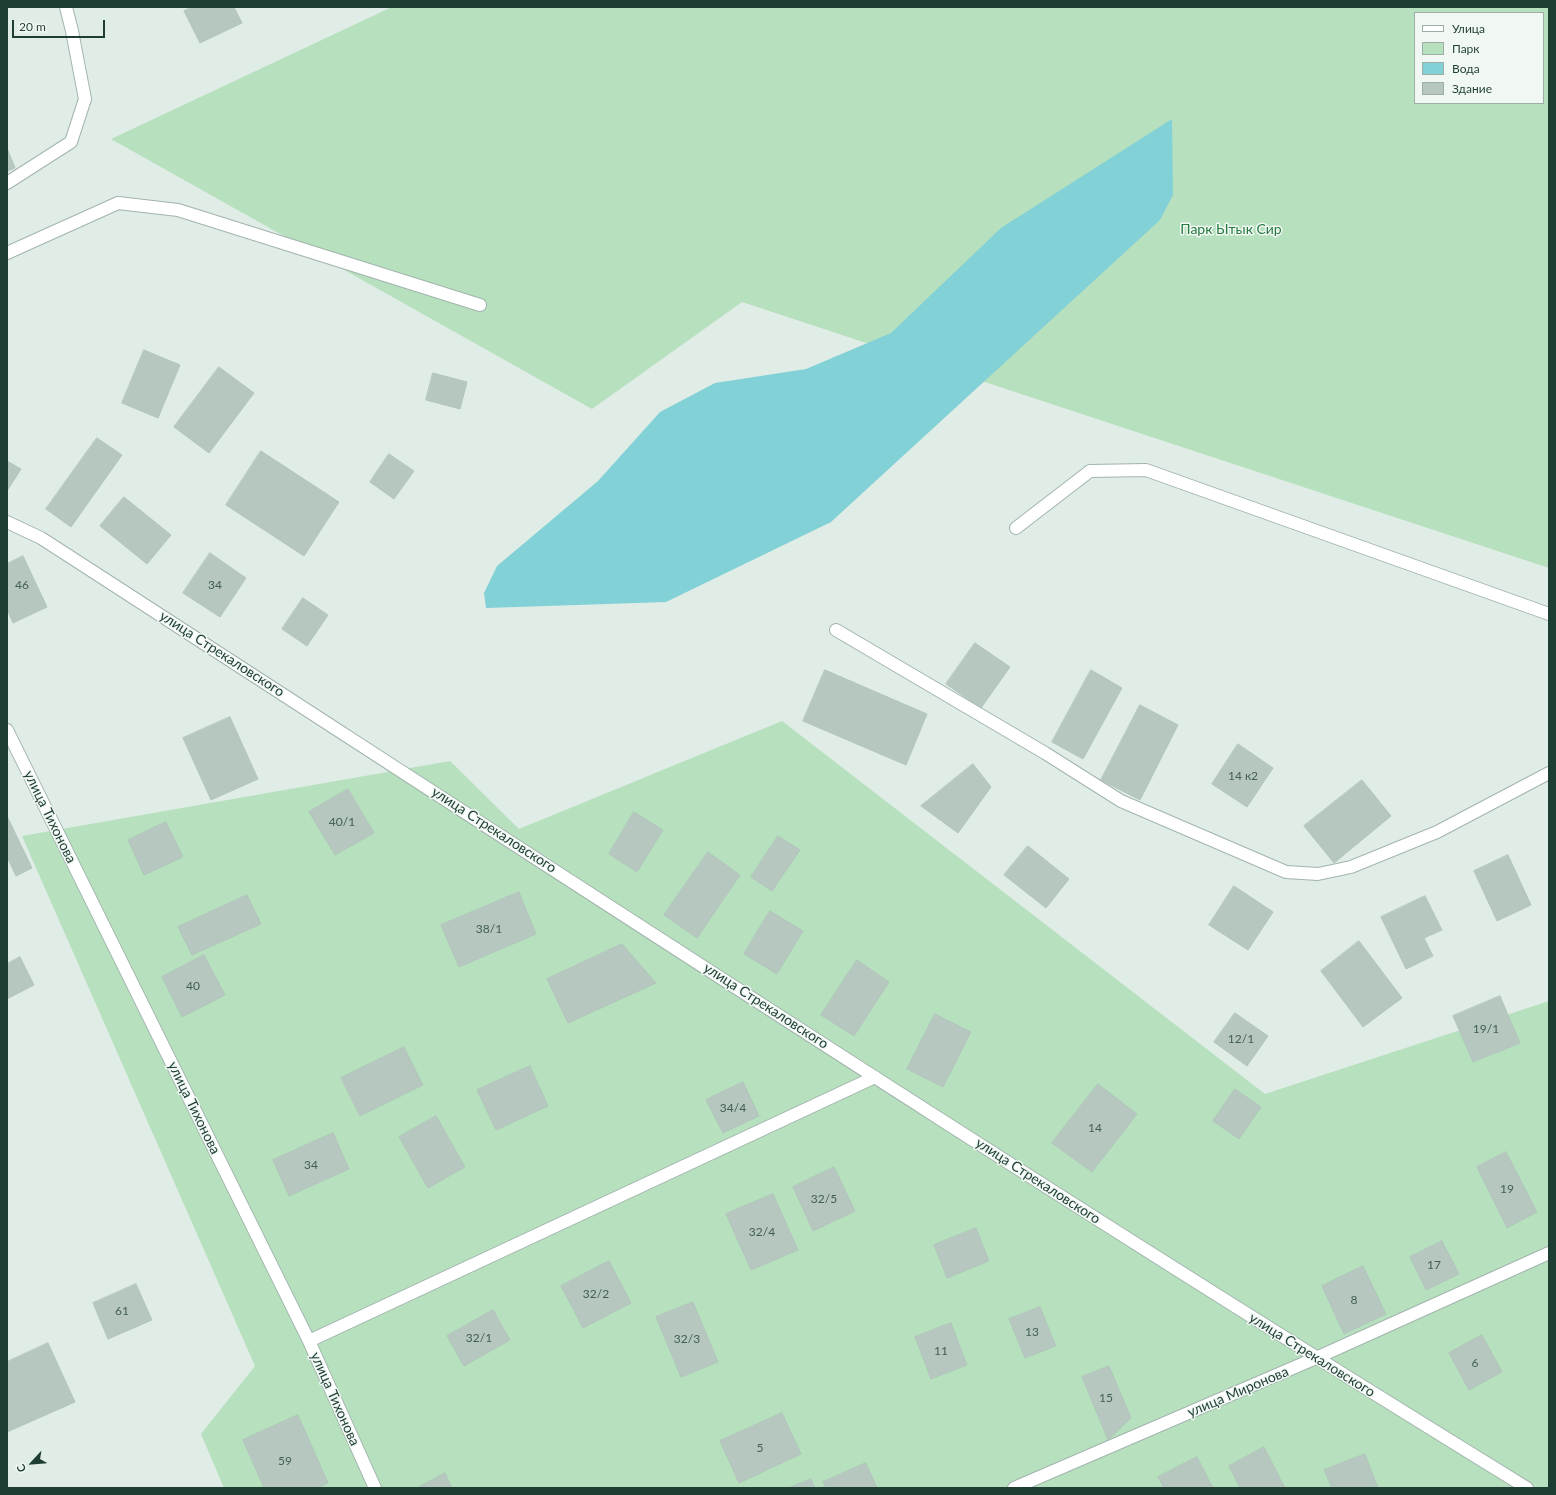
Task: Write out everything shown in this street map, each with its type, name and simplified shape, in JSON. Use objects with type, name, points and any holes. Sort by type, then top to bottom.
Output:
[{"type":"street","points":[[7,183],[71,142],[85,99],[66,7]]},
{"type":"street","points":[[7,253],[118,203],[178,210],[480,305]]},
{"type":"street","points":[[1016,528],[1090,471],[1146,470],[1549,614]]},
{"type":"street","name":"улица Стрекаловского","points":[[7,522],[41,538],[875,1077],[1316,1358],[1527,1488]]},
{"type":"street","points":[[836,630],[1045,753],[1121,801],[1286,872],[1318,874],[1351,867],[1437,832],[1549,773]]},
{"type":"street","name":"улица Тихонова","points":[[7,730],[309,1341],[375,1488]]},
{"type":"street","points":[[309,1341],[875,1077]]},
{"type":"street","name":"улица Миронова","points":[[1014,1488],[1316,1358],[1549,1253]]},
{"type":"green space","name":"Парк Ытык Сир","points":[[392,7],[1549,7],[1549,568],[742,302],[592,409],[111,139]]},
{"type":"green space","points":[[782,721],[1265,1094],[1549,1001],[1549,1488],[224,1488],[201,1434],[255,1366],[22,836],[450,761],[519,829]]},
{"type":"water","points":[[1172,119],[1173,195],[1160,220],[831,522],[666,602],[486,608],[484,593],[497,566],[598,481],[660,412],[715,383],[806,369],[891,333],[1001,228]]},
{"type":"building","points":[[193,7],[234,7],[242,23],[200,43],[184,11]]},
{"type":"building","points":[[7,148],[15,168],[7,171]]},
{"type":"building","points":[[144,350],[180,365],[158,418],[122,403]]},
{"type":"building","points":[[219,367],[254,393],[209,453],[174,427]]},
{"type":"building","points":[[433,373],[467,382],[460,409],[426,400]]},
{"type":"building","points":[[97,438],[122,455],[71,527],[46,509]]},
{"type":"building","points":[[261,451],[339,502],[304,556],[226,505]]},
{"type":"building","points":[[389,454],[414,471],[394,499],[370,482]]},
{"type":"building","points":[[7,461],[21,469],[7,491]]},
{"type":"building","points":[[124,497],[171,535],[147,564],[100,526]]},
{"type":"building","points":[[210,553],[246,578],[220,617],[183,593]]},
{"type":"building","points":[[23,556],[47,607],[13,623],[7,609],[7,564]]},
{"type":"building","points":[[303,598],[328,615],[307,646],[282,629]]},
{"type":"building","points":[[975,643],[1010,667],[981,708],[946,684]]},
{"type":"building","points":[[825,670],[927,714],[906,765],[803,721]]},
{"type":"building","points":[[1091,670],[1122,688],[1083,759],[1052,742]]},
{"type":"building","points":[[1140,705],[1178,725],[1140,800],[1101,780]]},
{"type":"building","points":[[230,717],[258,779],[211,800],[183,738]]},
{"type":"building","points":[[1238,744],[1273,768],[1247,807],[1212,784]]},
{"type":"building","points":[[973,764],[991,787],[958,833],[921,806]]},
{"type":"building","points":[[1362,780],[1391,816],[1334,863],[1304,826]]},
{"type":"building","points":[[348,789],[374,833],[335,855],[309,812]]},
{"type":"building","points":[[634,812],[663,830],[637,872],[609,854]]},
{"type":"building","points":[[7,816],[32,868],[16,876],[7,857]]},
{"type":"building","points":[[166,822],[183,857],[144,875],[128,840]]},
{"type":"building","points":[[778,836],[800,850],[772,891],[751,877]]},
{"type":"building","points":[[1028,846],[1069,879],[1046,908],[1004,875]]},
{"type":"building","points":[[708,852],[740,875],[697,938],[664,915]]},
{"type":"building","points":[[1508,855],[1531,905],[1497,921],[1474,871]]},
{"type":"building","points":[[1234,886],[1273,912],[1248,950],[1209,925]]},
{"type":"building","points":[[519,892],[536,934],[459,967],[441,925]]},
{"type":"building","points":[[247,895],[261,924],[192,955],[178,927]]},
{"type":"building","points":[[1425,896],[1442,930],[1424,938],[1433,956],[1406,969],[1381,917]]},
{"type":"building","points":[[770,911],[803,931],[777,974],[744,954]]},
{"type":"building","points":[[1359,941],[1402,998],[1363,1027],[1321,971]]},
{"type":"building","points":[[622,944],[656,983],[568,1023],[547,979]]},
{"type":"building","points":[[204,955],[225,995],[182,1017],[162,977]]},
{"type":"building","points":[[20,957],[34,985],[7,999],[7,964]]},
{"type":"building","points":[[857,960],[889,982],[854,1036],[821,1015]]},
{"type":"building","points":[[1500,996],[1520,1043],[1473,1062],[1453,1016]]},
{"type":"building","points":[[1235,1013],[1268,1036],[1247,1066],[1214,1042]]},
{"type":"building","points":[[935,1014],[971,1032],[943,1087],[907,1069]]},
{"type":"building","points":[[404,1047],[423,1085],[360,1116],[341,1078]]},
{"type":"building","points":[[530,1066],[548,1106],[496,1130],[477,1090]]},
{"type":"building","points":[[743,1082],[759,1116],[723,1133],[706,1100]]},
{"type":"building","points":[[1098,1084],[1137,1114],[1092,1172],[1052,1143]]},
{"type":"building","points":[[1235,1089],[1261,1107],[1239,1139],[1213,1121]]},
{"type":"building","points":[[436,1116],[465,1167],[428,1188],[399,1137]]},
{"type":"building","points":[[333,1133],[349,1169],[289,1196],[273,1160]]},
{"type":"building","points":[[1506,1152],[1537,1212],[1507,1228],[1477,1167]]},
{"type":"building","points":[[834,1167],[855,1211],[813,1231],[793,1187]]},
{"type":"building","points":[[773,1194],[798,1250],[751,1270],[726,1214]]},
{"type":"building","points":[[976,1228],[989,1261],[947,1278],[934,1245]]},
{"type":"building","points":[[1442,1241],[1459,1274],[1426,1290],[1410,1257]]},
{"type":"building","points":[[609,1261],[631,1303],[583,1328],[561,1286]]},
{"type":"building","points":[[1363,1266],[1386,1314],[1344,1334],[1322,1286]]},
{"type":"building","points":[[136,1284],[152,1320],[108,1339],[93,1303]]},
{"type":"building","points":[[693,1302],[718,1362],[681,1377],[656,1317]]},
{"type":"building","points":[[1040,1307],[1056,1346],[1025,1358],[1009,1319]]},
{"type":"building","points":[[493,1310],[510,1340],[464,1366],[447,1336]]},
{"type":"building","points":[[951,1323],[967,1365],[931,1379],[915,1337]]},
{"type":"building","points":[[1482,1335],[1502,1372],[1469,1390],[1449,1353]]},
{"type":"building","points":[[48,1343],[75,1402],[7,1432],[7,1362]]},
{"type":"building","points":[[1109,1366],[1131,1418],[1108,1440],[1082,1377]]},
{"type":"building","points":[[782,1413],[801,1454],[739,1483],[720,1441]]},
{"type":"building","points":[[298,1415],[328,1483],[317,1488],[264,1488],[243,1440]]},
{"type":"building","points":[[1264,1447],[1285,1488],[1240,1488],[1229,1466]]},
{"type":"building","points":[[1365,1454],[1378,1488],[1332,1488],[1324,1470]]},
{"type":"building","points":[[1197,1457],[1213,1488],[1164,1488],[1158,1477]]},
{"type":"building","points":[[866,1463],[877,1488],[826,1488],[823,1482]]},
{"type":"building","points":[[445,1473],[452,1488],[417,1488]]},
{"type":"building","points":[[811,1479],[815,1488],[789,1488]]}]
